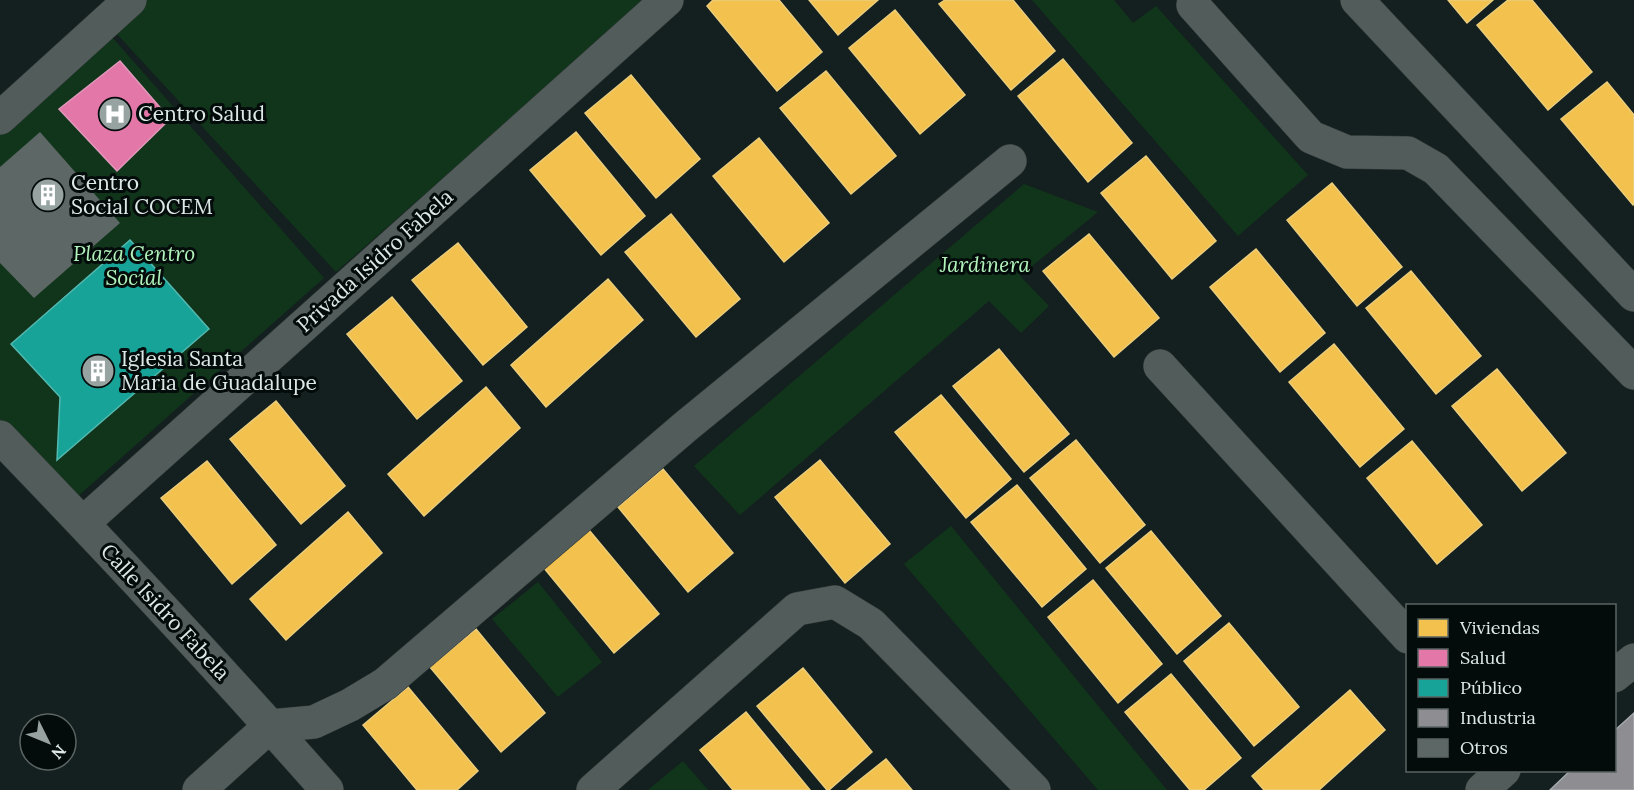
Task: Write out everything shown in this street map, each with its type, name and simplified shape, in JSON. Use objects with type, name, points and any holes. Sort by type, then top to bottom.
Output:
[{"type":"street","points":[[0,118],[130,0]]},
{"type":"street","name":"Privada Isidro Fabela","points":[[83,523],[667,0]]},
{"type":"street","points":[[1357,0],[1634,295]]},
{"type":"street","points":[[1193,5],[1311,137],[1347,152],[1408,153],[1436,168],[1634,374]]},
{"type":"street","points":[[199,790],[270,726],[314,722],[350,705],[385,684],[685,427],[1010,160]]},
{"type":"street","points":[[1160,366],[1406,636]]},
{"type":"street","name":"Calle Isidro Fabela","points":[[0,437],[83,523],[327,790]]},
{"type":"street","points":[[593,790],[798,609],[835,602],[871,624],[1034,790]]},
{"type":"street","points":[[1616,674],[1634,660]]},
{"type":"street","points":[[1482,790],[1503,772]]},
{"type":"green space","points":[[132,0],[646,0],[336,272],[106,22]]},
{"type":"green space","points":[[1032,0],[1114,0],[1133,23],[1156,6],[1308,175],[1238,236]]},
{"type":"green space","name":"Plaza Centro Social","points":[[104,28],[324,278],[58,514],[0,452],[0,114]]},
{"type":"green space","name":"Jardinera","points":[[1024,184],[1098,212],[1020,276],[1049,306],[1021,333],[989,301],[740,515],[694,466]]},
{"type":"green space","points":[[951,526],[1167,790],[1098,790],[904,564]]},
{"type":"green space","points":[[538,582],[602,662],[558,697],[492,619]]},
{"type":"green space","points":[[683,761],[708,790],[648,790]]},
{"type":"building: Viviendas","points":[[713,0],[779,0],[822,52],[777,91],[707,6]]},
{"type":"building: Viviendas","points":[[809,0],[878,0],[838,35]]},
{"type":"building: Viviendas","points":[[945,0],[1013,0],[1055,51],[1011,90],[939,4]]},
{"type":"building: Viviendas","points":[[1448,0],[1493,0],[1467,23]]},
{"type":"building: Viviendas","points":[[1508,0],[1532,0],[1592,72],[1548,110],[1477,25]]},
{"type":"building: Viviendas","points":[[895,10],[965,95],[920,134],[849,48]]},
{"type":"building: Viviendas","points":[[1063,59],[1132,143],[1088,182],[1018,96]]},
{"type":"building: Viviendas","points":[[826,71],[896,156],[851,194],[780,108]]},
{"type":"building: Viviendas","points":[[631,75],[700,159],[656,198],[585,113]]},
{"type":"building: Viviendas","points":[[1607,82],[1634,115],[1633,205],[1561,119]]},
{"type":"building: Viviendas","points":[[576,132],[645,216],[601,255],[530,170]]},
{"type":"building: Viviendas","points":[[759,138],[829,223],[784,262],[713,176]]},
{"type":"building: Viviendas","points":[[1146,156],[1216,241],[1172,279],[1101,193]]},
{"type":"building: Viviendas","points":[[1332,183],[1402,267],[1357,306],[1287,220]]},
{"type":"building: Viviendas","points":[[671,214],[740,299],[696,337],[625,252]]},
{"type":"building: Viviendas","points":[[1089,234],[1159,318],[1114,357],[1043,271]]},
{"type":"building: Viviendas","points":[[458,243],[527,327],[483,365],[412,280]]},
{"type":"building: Viviendas","points":[[1256,249],[1325,333],[1280,372],[1210,287]]},
{"type":"building: Viviendas","points":[[1411,271],[1481,356],[1436,394],[1366,308]]},
{"type":"building: Viviendas","points":[[608,279],[643,320],[546,407],[511,365]]},
{"type":"building: Viviendas","points":[[392,297],[462,381],[417,419],[347,334]]},
{"type":"building: Viviendas","points":[[1334,344],[1404,429],[1360,467],[1289,382]]},
{"type":"building: Viviendas","points":[[999,349],[1069,434],[1024,472],[953,386]]},
{"type":"building: Viviendas","points":[[1497,369],[1566,453],[1522,491],[1452,406]]},
{"type":"building: Viviendas","points":[[486,387],[520,428],[424,516],[388,474]]},
{"type":"building: Viviendas","points":[[941,395],[1011,479],[966,518],[895,432]]},
{"type":"building: Viviendas","points":[[276,401],[345,486],[301,524],[230,439]]},
{"type":"building: Viviendas","points":[[1076,440],[1145,525],[1100,563],[1030,478]]},
{"type":"building: Viviendas","points":[[1412,441],[1482,525],[1437,564],[1367,478]]},
{"type":"building: Viviendas","points":[[820,460],[890,544],[845,583],[775,497]]},
{"type":"building: Viviendas","points":[[207,461],[276,545],[232,584],[161,498]]},
{"type":"building: Viviendas","points":[[663,469],[733,553],[688,592],[618,507]]},
{"type":"building: Viviendas","points":[[1017,485],[1086,569],[1042,607],[971,522]]},
{"type":"building: Viviendas","points":[[348,512],[382,553],[286,640],[250,599]]},
{"type":"building: Viviendas","points":[[589,530],[659,614],[614,653],[544,568]]},
{"type":"building: Viviendas","points":[[1151,531],[1221,616],[1177,654],[1106,568]]},
{"type":"building: Viviendas","points":[[1093,580],[1162,664],[1118,703],[1048,617]]},
{"type":"building: Viviendas","points":[[1229,623],[1299,707],[1254,746],[1184,661]]},
{"type":"building: Viviendas","points":[[476,629],[545,713],[501,752],[430,667]]},
{"type":"building: Viviendas","points":[[803,668],[872,752],[829,790],[757,706]]},
{"type":"building: Viviendas","points":[[1171,674],[1241,758],[1204,790],[1190,790],[1125,712]]},
{"type":"building: Viviendas","points":[[408,687],[478,771],[457,790],[417,790],[363,725]]},
{"type":"building: Viviendas","points":[[1350,690],[1385,730],[1319,790],[1264,790],[1252,776]]},
{"type":"building: Viviendas","points":[[746,712],[810,790],[733,790],[700,750]]},
{"type":"building: Viviendas","points":[[886,759],[912,790],[847,790]]},
{"type":"building: Salud","name":"Centro Salud","points":[[120,61],[170,119],[117,171],[59,109]]},
{"type":"building: Público","name":"Iglesia Santa Maria de Guadalupe","points":[[130,240],[209,329],[57,460],[60,397],[11,344]]},
{"type":"building: Industria","points":[[1634,713],[1634,790],[1550,790],[1569,772],[1616,772],[1616,729]]},
{"type":"building: Otros","name":"Centro Social COCEM","points":[[40,132],[120,223],[34,298],[0,263],[0,167]]},
{"type":"place","name":"Centro Salud","points":[[115,114]]},
{"type":"place","name":"Centro Social COCEM","points":[[48,195]]},
{"type":"place","name":"Iglesia Santa Maria de Guadalupe","points":[[98,371]]}]
